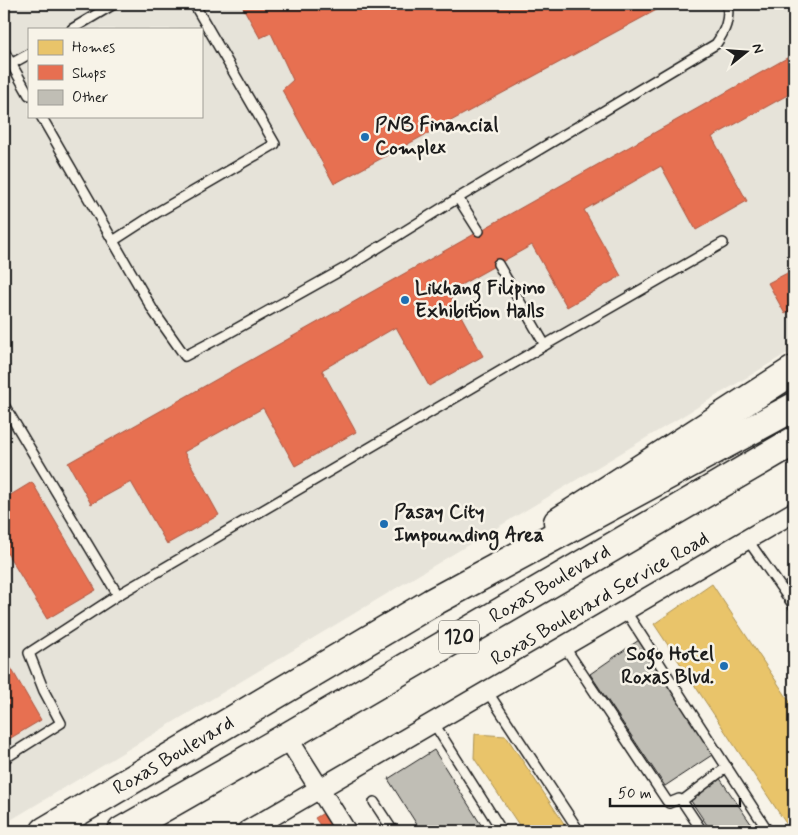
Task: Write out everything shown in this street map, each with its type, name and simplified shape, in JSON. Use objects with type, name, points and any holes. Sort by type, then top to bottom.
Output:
[{"type":"main road","name":"Roxas Boulevard","points":[[45,831],[431,603],[794,370]]},
{"type":"main road","name":"Roxas Boulevard","points":[[431,603],[794,407]]},
{"type":"main road","name":"Roxas Boulevard","points":[[122,831],[287,737],[794,441]]},
{"type":"street","name":"Roxas Boulevard Service Road","points":[[247,831],[794,512]]},
{"type":"street","points":[[287,737],[346,831]]},
{"type":"lane","points":[[74,28],[114,4]]},
{"type":"lane","points":[[113,241],[274,144],[194,4]]},
{"type":"lane","points":[[42,118],[154,312],[185,356],[347,267],[458,198],[716,44],[726,26],[727,4]]},
{"type":"lane","points":[[4,51],[28,93]]},
{"type":"lane","points":[[11,64],[28,55]]},
{"type":"lane","points":[[458,198],[479,231]]},
{"type":"lane","points":[[4,759],[61,723],[44,691],[28,653],[118,595],[724,243]]},
{"type":"lane","points":[[498,264],[545,346]]},
{"type":"lane","points":[[4,404],[118,595]]},
{"type":"lane","points":[[747,539],[794,606]]},
{"type":"lane","points":[[625,610],[768,831]]},
{"type":"lane","points":[[564,646],[666,801],[682,800],[727,767]]},
{"type":"lane","points":[[487,691],[579,831]]},
{"type":"lane","points":[[434,722],[502,831]]},
{"type":"lane","points":[[682,800],[702,831]]},
{"type":"lane","points":[[374,802],[393,831]]},
{"type":"shaded area","points":[[4,4],[794,4],[794,349],[4,824]]},
{"type":"building: Homes","name":"Sogo Hotel Roxas Blvd.","points":[[712,584],[794,708],[794,831],[791,831],[654,624]]},
{"type":"building: Homes","points":[[475,734],[506,736],[569,831],[523,831],[474,758]]},
{"type":"building: Shops","name":"PNB Financial Complex","points":[[241,4],[663,4],[664,6],[334,184],[282,90],[293,80],[271,33],[260,38]]},
{"type":"building: Shops","name":"Likhang Filipino Exhibition Halls","points":[[794,54],[794,94],[793,92],[712,137],[747,201],[696,230],[661,166],[584,210],[621,276],[567,307],[532,245],[448,292],[483,356],[429,386],[396,327],[322,370],[356,432],[295,466],[263,408],[184,452],[219,515],[167,544],[131,482],[91,504],[68,463]]},
{"type":"building: Shops","points":[[793,270],[794,309],[785,314],[768,283]]},
{"type":"building: Shops","points":[[32,482],[96,590],[47,619],[7,553],[4,555],[4,499]]},
{"type":"building: Shops","points":[[11,668],[41,720],[4,742],[4,672]]},
{"type":"building: Shops","points":[[327,811],[340,831],[324,831],[315,818]]},
{"type":"building: Other","points":[[794,576],[794,598],[785,582]]},
{"type":"building: Other","points":[[639,640],[715,753],[665,786],[590,674]]},
{"type":"building: Other","points":[[434,750],[485,831],[421,831],[388,779]]},
{"type":"building: Other","points":[[719,777],[756,831],[711,831],[689,798]]},
{"type":"place","name":"PNB Financial Complex","points":[[365,137]]},
{"type":"place","name":"Likhang Filipino Exhibition Halls","points":[[405,300]]},
{"type":"place","name":"Pasay City Impounding Area","points":[[384,524]]},
{"type":"place","name":"Sogo Hotel Roxas Blvd.","points":[[724,666]]}]
